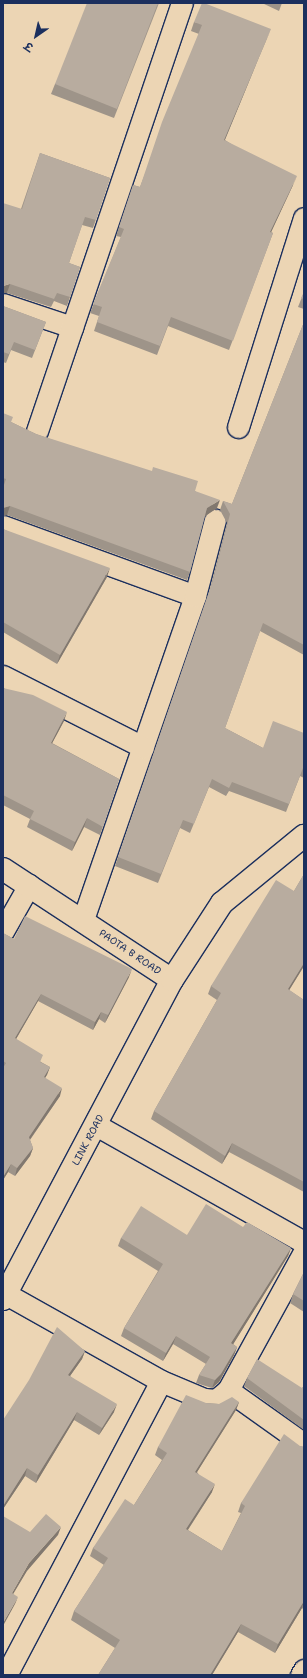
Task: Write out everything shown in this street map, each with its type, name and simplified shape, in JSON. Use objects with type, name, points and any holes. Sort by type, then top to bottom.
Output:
[{"type":"street","points":[[37,431],[182,3]]},
{"type":"street","points":[[238,427],[304,218]]},
{"type":"street","points":[[3,304],[72,327]]},
{"type":"street","points":[[83,920],[195,596],[215,520]]},
{"type":"street","points":[[3,526],[195,596]]},
{"type":"street","points":[[3,676],[143,746]]},
{"type":"street","name":"PAOTA B ROAD","points":[[3,869],[29,884],[172,980],[222,903],[304,836]]},
{"type":"street","points":[[3,931],[29,884]]},
{"type":"street","name":"LINK ROAD","points":[[5,1297],[172,980]]},
{"type":"street","points":[[96,1125],[304,1242]]},
{"type":"street","points":[[5,1297],[161,1381],[204,1399],[216,1400],[228,1390],[304,1252]]},
{"type":"street","points":[[6,1675],[161,1381]]},
{"type":"street","points":[[228,1390],[304,1444]]},
{"type":"street","points":[[301,1675],[304,1670]]},
{"type":"building","points":[[87,3],[158,3],[117,109],[55,84]]},
{"type":"building","points":[[202,3],[271,29],[224,140],[297,176],[270,232],[273,233],[233,341],[171,317],[160,346],[97,322],[102,307],[93,304],[124,229],[119,227],[133,185],[140,187],[162,122],[202,25],[194,22]]},
{"type":"building","points":[[40,153],[110,178],[96,220],[85,217],[69,263],[80,267],[70,297],[57,293],[54,299],[10,284],[3,286],[3,203],[22,209]]},
{"type":"building","points":[[304,292],[304,299],[301,298]]},
{"type":"building","points":[[3,306],[46,322],[35,350],[14,342],[9,354],[3,352]]},
{"type":"building","points":[[304,322],[304,645],[263,623],[225,728],[263,748],[273,721],[304,733],[304,768],[289,804],[232,782],[229,788],[212,779],[194,824],[183,820],[161,874],[118,857],[213,580],[230,514],[223,501],[232,504]]},
{"type":"building","points":[[3,413],[13,417],[11,422],[36,434],[152,471],[153,467],[198,481],[195,491],[220,500],[207,508],[190,572],[10,506],[3,508],[3,488],[6,479],[3,478]]},
{"type":"building","points":[[3,529],[110,568],[60,655],[3,622]]},
{"type":"building","points":[[3,688],[33,695],[67,712],[51,743],[119,779],[103,827],[87,818],[75,842],[30,819],[34,811],[3,795]]},
{"type":"building","points":[[304,874],[304,963],[288,989],[304,1000],[304,1182],[232,1143],[225,1156],[154,1111],[221,993],[211,986],[276,880],[294,891]]},
{"type":"building","points":[[25,916],[132,969],[108,1015],[101,1012],[95,1022],[41,994],[15,1038],[43,1055],[40,1062],[50,1067],[44,1077],[62,1088],[29,1137],[33,1148],[17,1168],[11,1164],[3,1177],[3,1068],[6,1063],[3,1061],[3,933],[14,939]]},
{"type":"building","points":[[206,1204],[243,1227],[247,1222],[291,1248],[231,1343],[237,1347],[221,1374],[215,1380],[199,1375],[210,1357],[176,1336],[166,1353],[124,1328],[163,1264],[121,1238],[141,1206],[187,1235]]},
{"type":"building","points":[[304,1272],[304,1301],[293,1294]]},
{"type":"building","points":[[57,1327],[85,1351],[68,1375],[117,1404],[102,1428],[77,1412],[38,1475],[27,1468],[3,1506],[3,1420],[29,1380]]},
{"type":"building","points":[[257,1359],[302,1388],[304,1386],[304,1420],[247,1378]]},
{"type":"building","points":[[186,1395],[206,1403],[219,1404],[232,1397],[239,1402],[195,1472],[215,1484],[186,1529],[222,1551],[245,1506],[241,1503],[284,1434],[300,1446],[304,1447],[304,1601],[278,1644],[241,1624],[210,1675],[98,1675],[120,1640],[74,1611],[108,1558],[93,1548],[125,1499],[134,1505],[167,1453],[158,1447]]},
{"type":"building","points":[[46,1514],[61,1527],[29,1563],[12,1593],[18,1597],[3,1623],[3,1516],[30,1532]]}]
